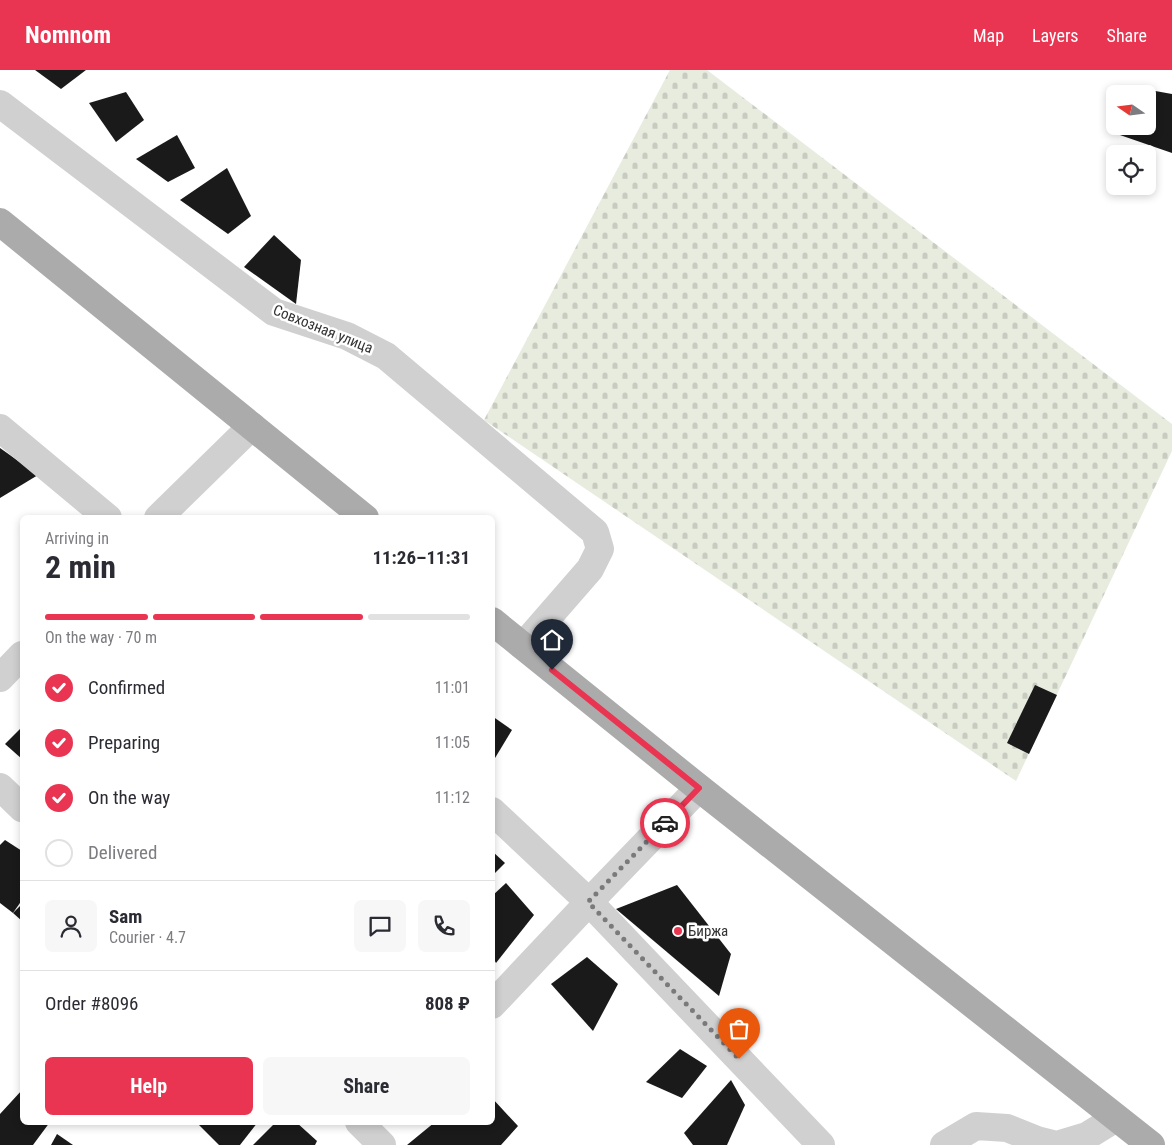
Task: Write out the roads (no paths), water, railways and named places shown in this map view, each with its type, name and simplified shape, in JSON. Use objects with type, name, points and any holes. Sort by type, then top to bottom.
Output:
[{"type":"main road","points":[[0,222],[360,515]]},
{"type":"main road","points":[[495,623],[699,788],[1151,1145]]},
{"type":"street","name":"Совхозная улица","points":[[0,104],[274,312],[347,336],[386,356],[595,532],[600,549],[590,569],[523,646]]},
{"type":"street","points":[[161,515],[252,426]]},
{"type":"street","points":[[0,428],[104,515]]},
{"type":"street","points":[[0,678],[20,657]]},
{"type":"street","points":[[0,787],[20,806]]},
{"type":"street","points":[[495,1002],[588,902],[699,788]]},
{"type":"street","points":[[495,814],[588,902],[821,1145]]},
{"type":"street","points":[[944,1145],[976,1126],[1007,1128],[1037,1140],[1057,1145],[1087,1136],[1116,1118]]},
{"type":"place","name":"Биржа","points":[[678,931]]}]
